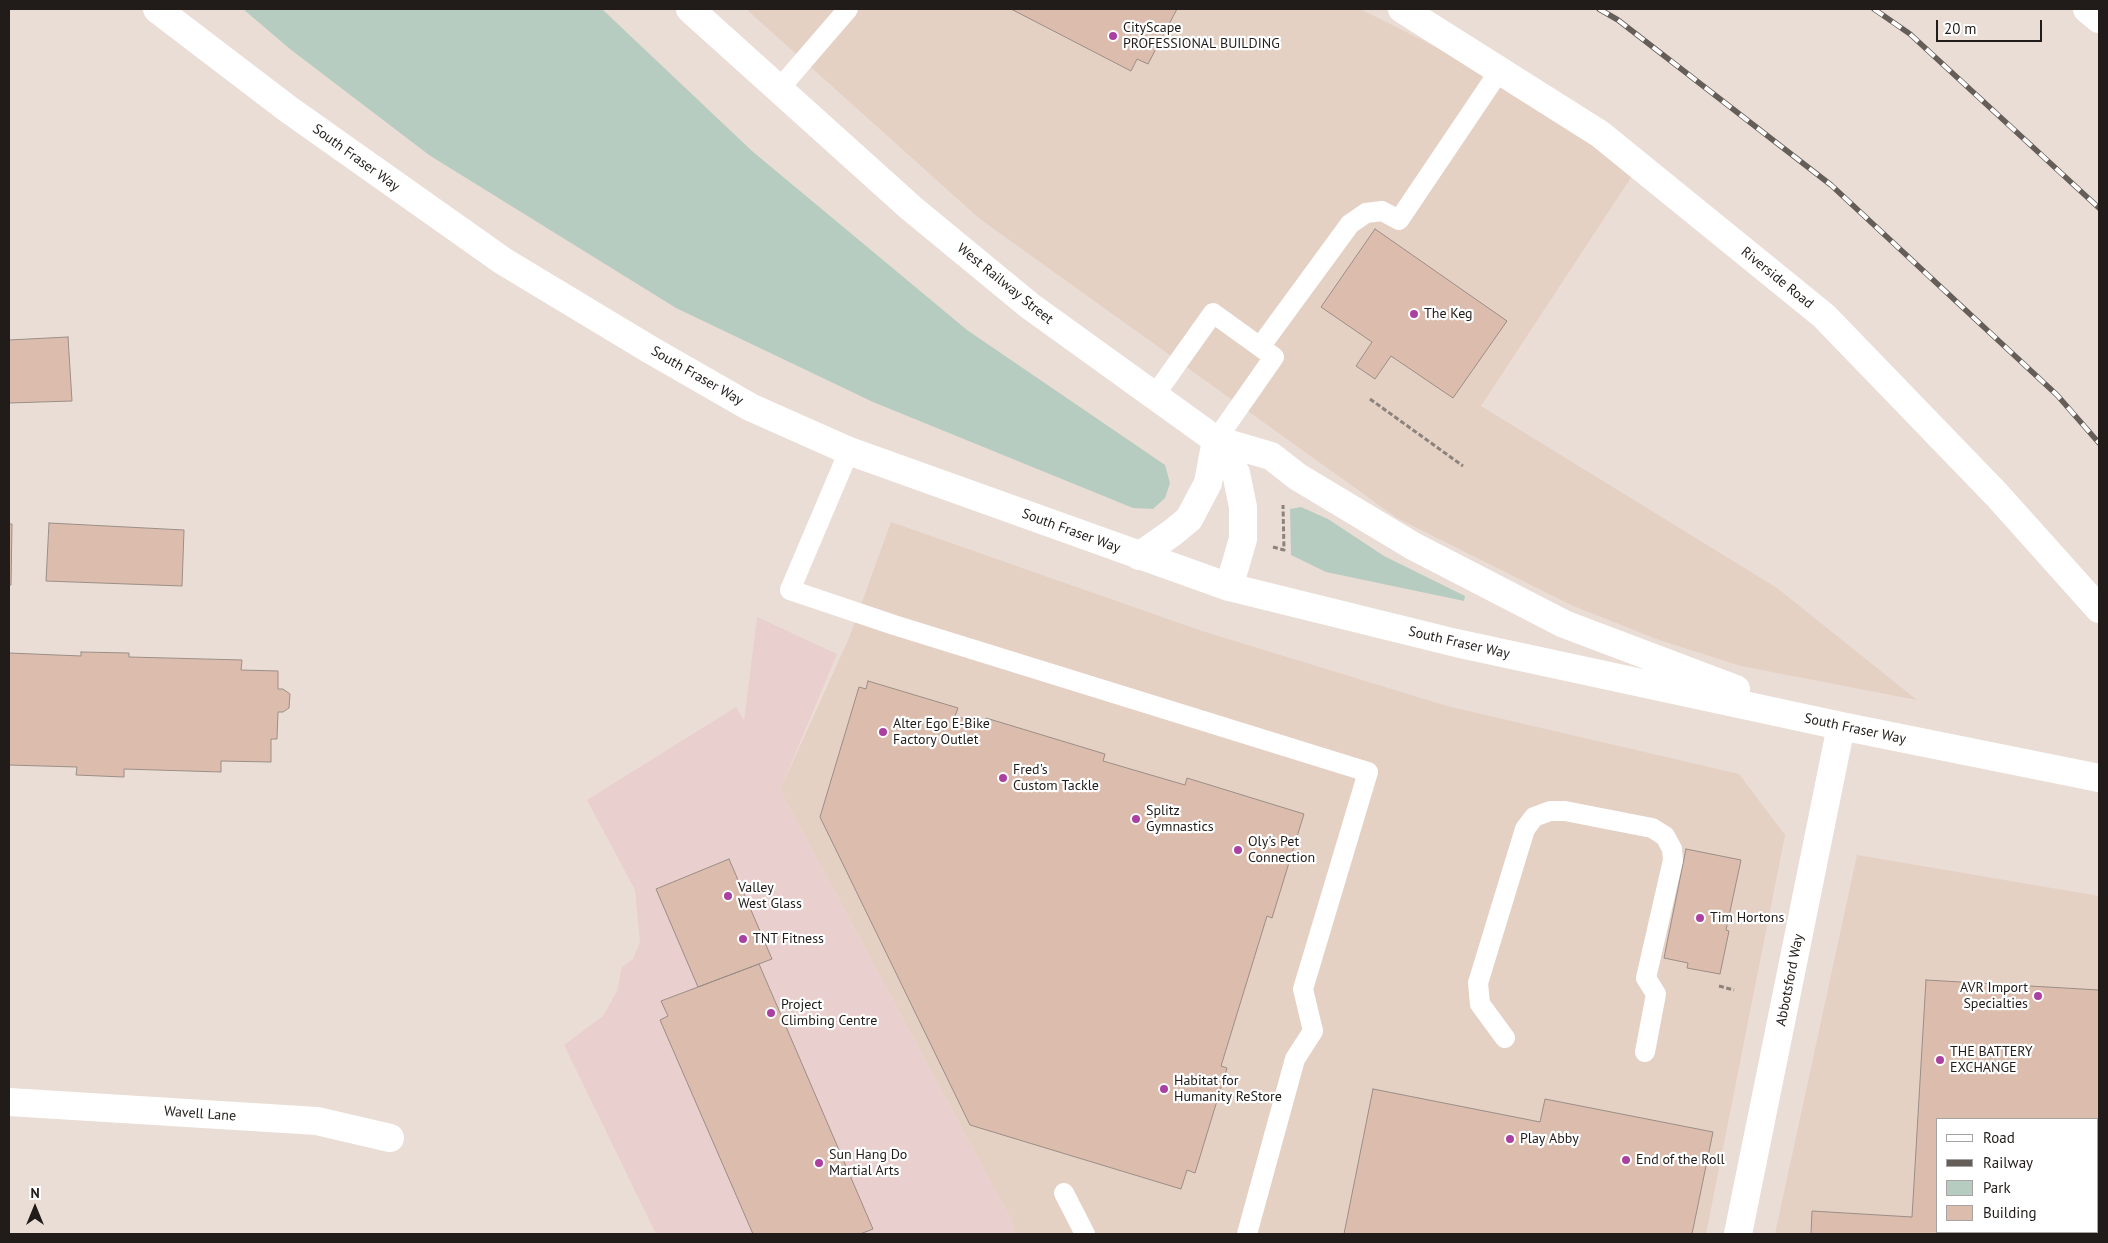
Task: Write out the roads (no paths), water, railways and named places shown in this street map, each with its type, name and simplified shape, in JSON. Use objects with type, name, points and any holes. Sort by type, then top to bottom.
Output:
[{"type":"main road","name":"South Fraser Way","points":[[157,9],[296,115],[503,261],[750,407],[849,451],[1229,587],[1456,643],[1841,726],[2099,778]]},
{"type":"main road","name":"West Railway Street","points":[[690,9],[911,208],[1030,306],[1216,440],[1236,473],[1243,507],[1243,539],[1229,587]]},
{"type":"main road","name":"Riverside Road","points":[[1402,9],[1600,134],[1824,316],[1997,495],[2099,608]]},
{"type":"main road","points":[[2088,9],[2099,19]]},
{"type":"main road","points":[[1139,556],[1172,533],[1189,518],[1208,482],[1216,440],[1270,456],[1298,477],[1413,546],[1564,624],[1650,658],[1841,726]]},
{"type":"main road","name":"Abbotsford Way","points":[[1738,1234],[1841,726]]},
{"type":"main road","name":"Wavell Lane","points":[[9,1102],[317,1121],[390,1138]]},
{"type":"lane","points":[[779,89],[848,9]]},
{"type":"lane","points":[[1216,440],[1267,352],[1350,224],[1366,213],[1382,212],[1399,220],[1500,70]]},
{"type":"lane","points":[[1154,396],[1213,313],[1267,352]]},
{"type":"lane","points":[[849,451],[790,590],[904,628],[1368,772],[1303,988],[1313,1031],[1295,1059],[1247,1234]]},
{"type":"lane","points":[[1505,1038],[1480,1004],[1478,983],[1525,828],[1534,817],[1550,811],[1565,811],[1652,828],[1665,836],[1672,849],[1673,860],[1646,978],[1656,994],[1645,1052]]},
{"type":"lane","points":[[1064,1193],[1085,1234]]},
{"type":"railway","points":[[1599,9],[1618,20],[1831,185],[2057,395],[2099,443]]},
{"type":"railway","points":[[1874,9],[1910,34],[2099,208]]},
{"type":"place","name":"CityScape PROFESSIONAL BUILDING","points":[[1113,36]]},
{"type":"place","name":"The Keg","points":[[1414,314]]},
{"type":"place","name":"Alter Ego E-Bike Factory Outlet","points":[[883,732]]},
{"type":"place","name":"Fred's Custom Tackle","points":[[1003,778]]},
{"type":"place","name":"Splitz Gymnastics","points":[[1136,819]]},
{"type":"place","name":"Oly's Pet Connection","points":[[1238,850]]},
{"type":"place","name":"Valley West Glass","points":[[728,896]]},
{"type":"place","name":"Tim Hortons","points":[[1700,918]]},
{"type":"place","name":"TNT Fitness","points":[[743,939]]},
{"type":"place","name":"AVR Import Specialties","points":[[2038,996]]},
{"type":"place","name":"Project Climbing Centre","points":[[771,1013]]},
{"type":"place","name":"THE BATTERY EXCHANGE","points":[[1940,1060]]},
{"type":"place","name":"Habitat for Humanity ReStore","points":[[1164,1089]]},
{"type":"place","name":"Play Abby","points":[[1510,1139]]},
{"type":"place","name":"End of the Roll","points":[[1626,1160]]},
{"type":"place","name":"Sun Hang Do Martial Arts","points":[[819,1163]]}]
